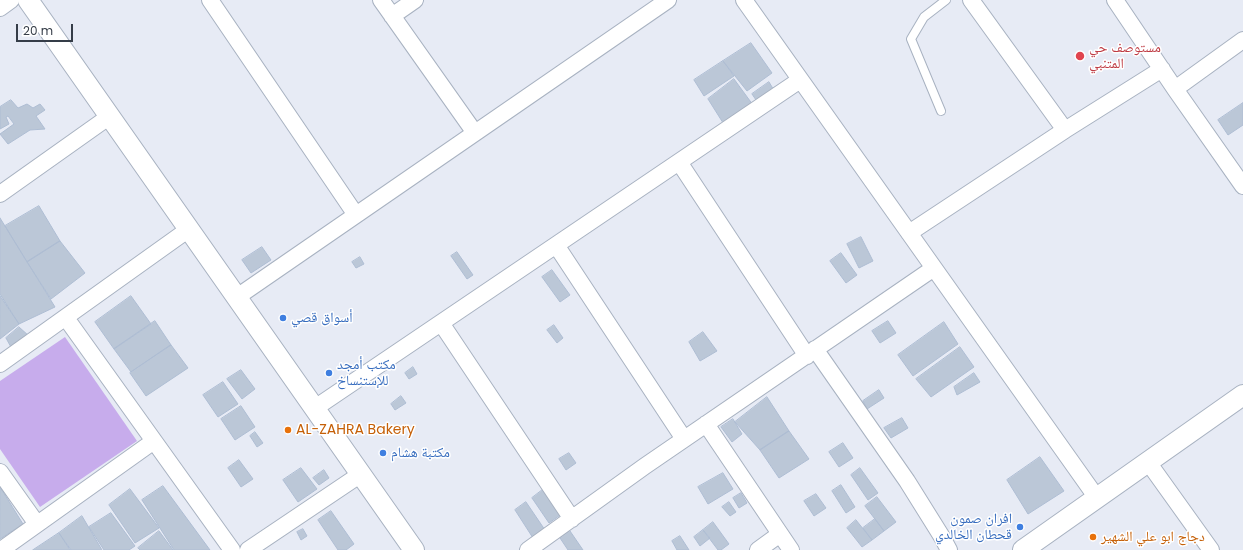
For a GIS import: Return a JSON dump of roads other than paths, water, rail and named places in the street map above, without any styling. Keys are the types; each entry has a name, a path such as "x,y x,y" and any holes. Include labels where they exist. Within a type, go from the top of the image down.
{"street":[{"path":"0,8 11,0"},
{"path":"28,0 414,550"},
{"path":"210,0 356,215"},
{"path":"380,0 475,133"},
{"path":"392,16 415,0"},
{"path":"237,298 668,0"},
{"path":"744,0 1097,498"},
{"path":"971,0 1065,130"},
{"path":"1115,0 1243,186"},
{"path":"1175,89 1243,40"},
{"path":"909,233 1065,130 1162,69"},
{"path":"315,408 800,80"},
{"path":"0,194 110,116"},
{"path":"679,162 811,353 907,481 949,550"},
{"path":"0,364 189,229"},
{"path":"556,245 684,439"},
{"path":"528,550 684,439 934,268"},
{"path":"66,318 232,550"},
{"path":"440,323 572,519"},
{"path":"1023,550 1243,394"},
{"path":"706,424 791,550"},
{"path":"0,550 154,441"},
{"path":"1148,462 1211,550"},
{"path":"0,472 37,524"},
{"path":"248,550 361,474"},
{"path":"758,550 780,534"}],"lane":[{"path":"941,111 911,39 924,17 946,0"}],"place":[{"name":"مستوصف حي المتنبي","path":"1080,56"},
{"name":"أسواق قصي","path":"283,318"},
{"name":"مكتب أمجد للإستنساخ","path":"329,373"},
{"name":"AL-ZAHRA Bakery","path":"288,430"},
{"name":"مكتبة هشام","path":"383,453"},
{"name":"افران صمون قحطان الخالدي","path":"1020,527"},
{"name":"دجاج ابو علي الشهير","path":"1093,537"}]}
